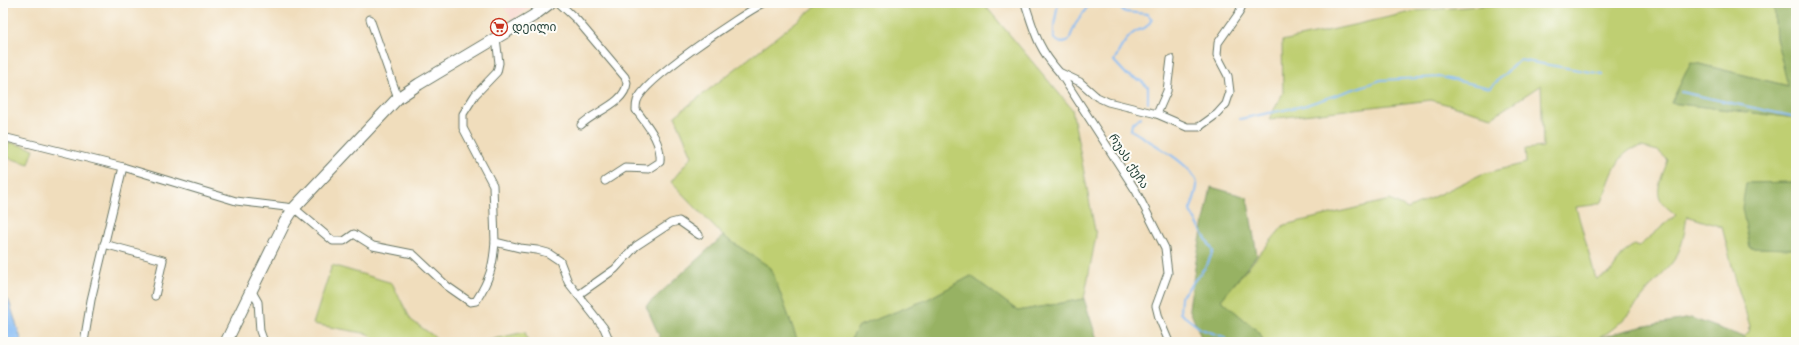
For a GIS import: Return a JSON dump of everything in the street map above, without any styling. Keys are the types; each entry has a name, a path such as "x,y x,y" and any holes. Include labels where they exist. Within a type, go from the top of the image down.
{"main road":[{"path":"226,342 285,222 294,208 398,98 533,16 550,3"}],"street":[{"path":"559,3 577,20 625,78 627,83 624,93 604,111 581,125"},
{"path":"605,181 625,168 649,170 660,162 661,151 655,137 636,110 636,101 647,86 702,42 742,15 764,3"},
{"name":"რუას ქუჩა","path":"1025,3 1037,40 1048,60 1060,73 1139,196 1165,248 1168,273 1156,306 1159,318 1169,342"},
{"path":"1060,73 1080,82 1097,97 1108,102 1157,114 1187,127 1199,126 1217,114 1226,104 1230,92 1228,76 1217,55 1218,44 1239,13 1242,3"},
{"path":"370,20 398,98"},
{"path":"3,137 123,167 236,201 294,208 333,241 344,241 354,234 373,246 413,254 447,286 470,302 476,301 484,288 492,269 495,242 493,185 463,128 463,114 475,95 497,72 499,63 496,38"},
{"path":"1157,114 1167,91 1171,59"},
{"path":"84,342 91,300 123,167"},
{"path":"578,295 616,269 636,246 671,223 679,221 699,235"},
{"path":"495,242 548,253 560,261 568,282 604,328 610,342"},
{"path":"104,244 163,260 155,296"},
{"path":"251,290 258,302 260,330 264,342"}],"shaded area":[{"path":"501,3 535,3 513,21"}],"green space":[{"path":"820,3 983,3 1072,109 1096,236 1084,299 1018,311 971,276 926,300 859,326 849,342 798,342 771,268 723,236 671,182 692,156 675,116"},
{"path":"1516,3 1774,3 1776,38 1789,86 1691,62 1671,103 1796,118 1796,182 1746,183 1750,248 1796,249 1796,342 1749,342 1744,337 1749,332 1750,326 1737,285 1722,227 1687,216 1681,247 1670,265 1625,318 1609,332 1590,342 1264,342 1259,332 1221,300 1284,225 1390,200 1408,209 1482,174 1526,163 1525,149 1543,147 1541,85 1492,117 1431,100 1269,119 1283,93 1282,41 1416,11","holes":["1642,147 1658,151 1668,160 1660,181 1659,197 1661,201 1676,215 1638,247 1634,245 1625,251 1610,273 1596,279 1576,207 1594,205 1602,202 1609,181 1624,154 1634,148"]},
{"path":"1774,3 1796,3 1796,118 1671,103 1691,62 1788,86 1776,38"},
{"path":"9,142 34,149 29,164 5,157"},
{"path":"1796,182 1796,249 1750,248 1742,208 1746,183"},
{"path":"1211,187 1247,197 1257,255 1221,300 1259,332 1264,342 1203,342 1189,308 1196,261"},
{"path":"723,236 771,268 798,342 662,342 646,306"},
{"path":"332,265 392,283 411,320 442,342 377,342 369,334 313,324"},
{"path":"971,276 1018,311 1084,299 1098,342 849,342 859,326 926,300"},
{"path":"1691,318 1744,337 1749,342 1590,342 1627,330"},
{"path":"525,332 528,342 480,342"}],"water":[{"path":"3,294 9,301 22,342 3,342"}],"waterway":[{"path":"1058,3 1054,26 1054,39 1061,43 1069,40 1075,25 1090,3"},
{"path":"1115,3 1125,12 1147,14 1152,19 1145,28 1135,32 1129,37 1114,61 1127,75 1141,81 1148,87 1148,103"},
{"path":"1240,119 1303,106 1381,80 1440,77 1490,88 1519,60 1603,74"},
{"path":"1681,92 1796,117"},
{"path":"1141,117 1132,123 1131,130 1179,161 1194,176 1197,186 1190,211 1213,251 1207,265 1181,297 1180,313 1201,329 1224,337 1227,342"}],"place":[{"name":"დეილი","path":"499,27"}]}
